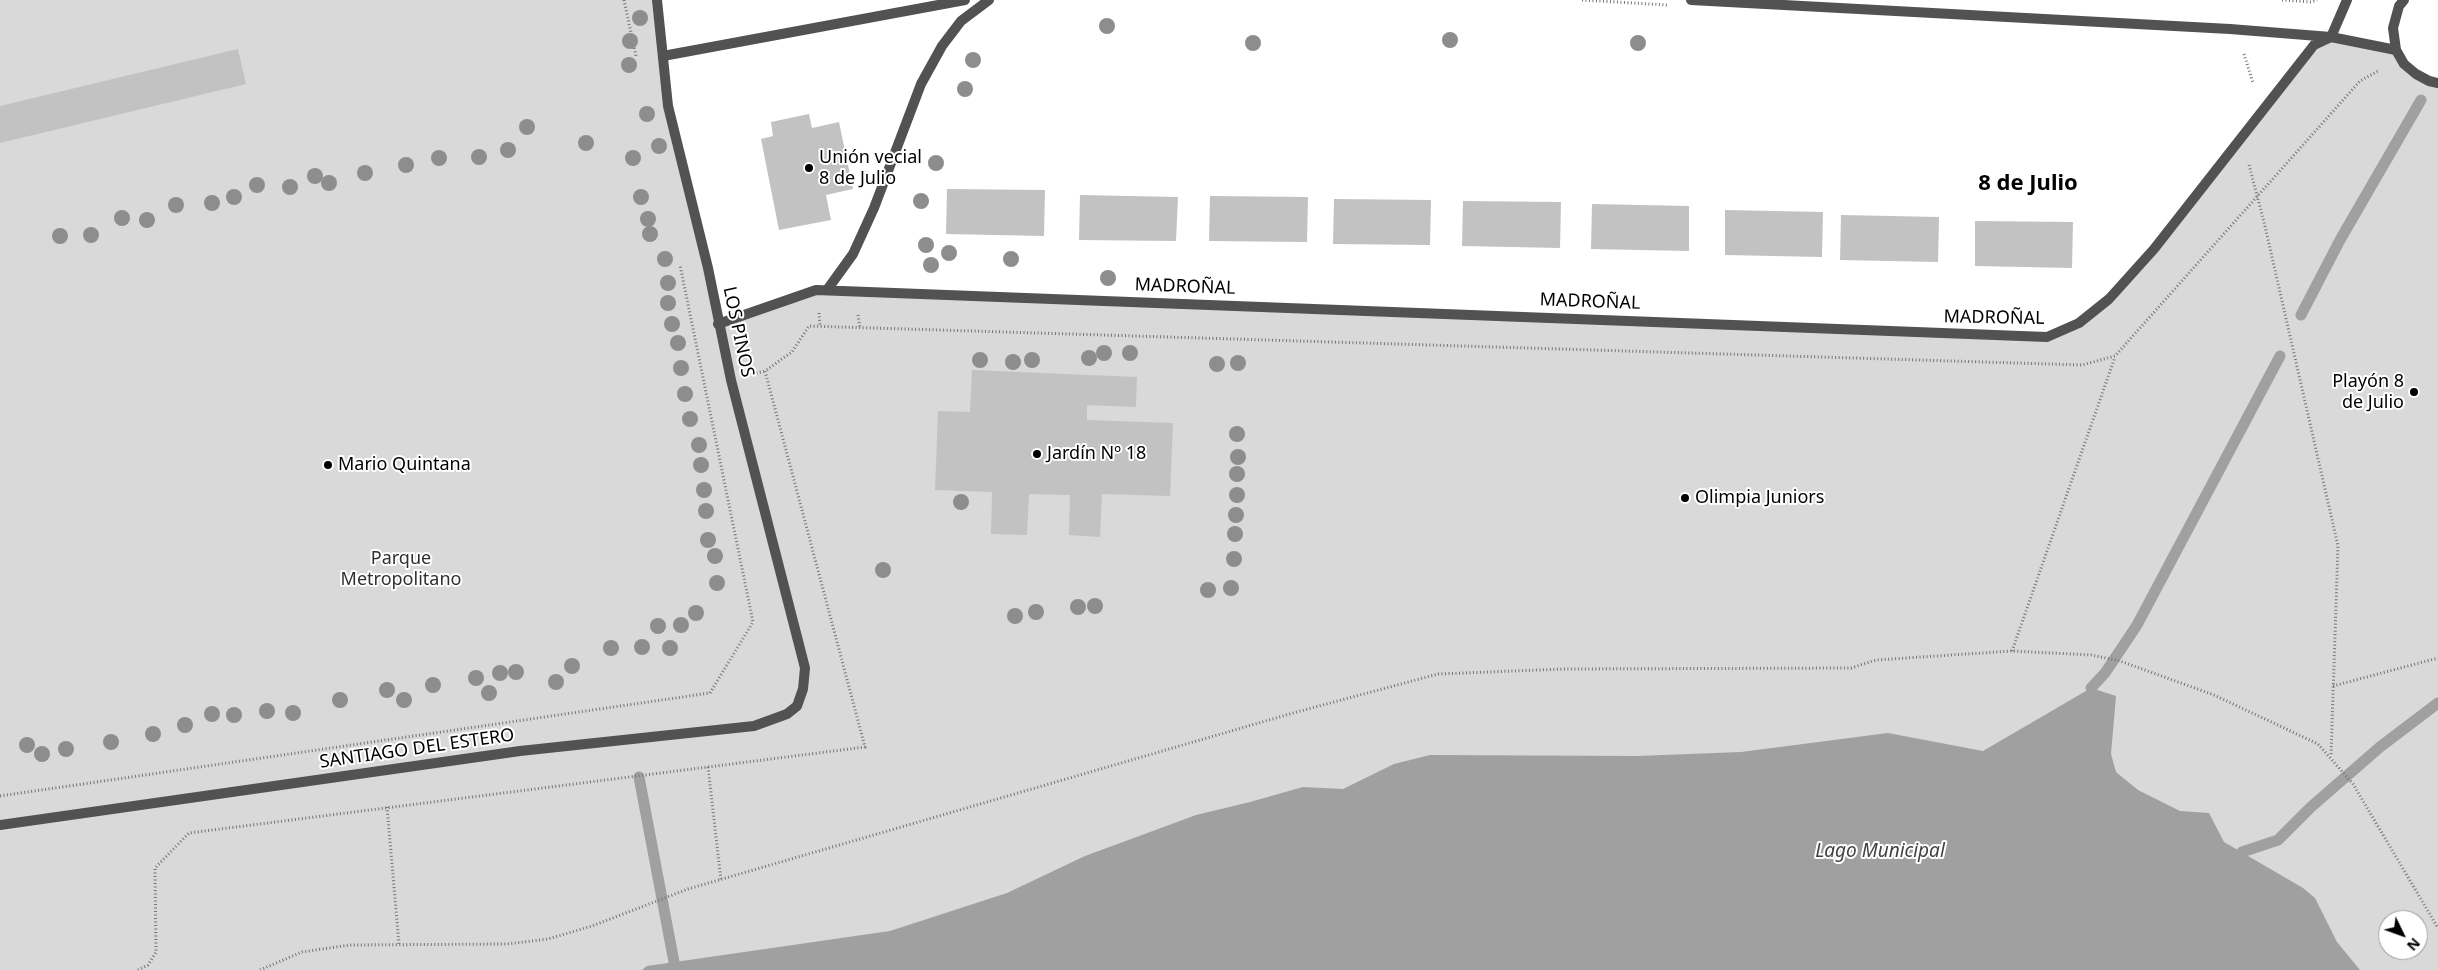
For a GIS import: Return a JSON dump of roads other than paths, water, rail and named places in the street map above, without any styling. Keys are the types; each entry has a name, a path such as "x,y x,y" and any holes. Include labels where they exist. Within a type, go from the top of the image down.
{"street":[{"name":"LOS PINOS","path":"657,0 667,77 668,106 708,268 718,324 805,668"},
{"path":"663,56 965,0"},
{"path":"827,290 852,254 874,208 922,84 942,46 961,21 989,0"},
{"path":"1692,0 2230,29 2331,37 2396,50"},
{"path":"2331,37 2347,0"},
{"path":"2404,0 2399,6 2393,28 2396,50 2404,64 2416,74 2429,82 2438,83"},
{"name":"MADROÑAL","path":"718,324 816,290 827,290 2047,337 2079,323 2109,299 2154,249 2314,45 2331,37"},
{"name":"SANTIAGO DEL ESTERO","path":"0,824 520,751 754,726 787,714 797,706 803,689 805,668"}],"water":[{"name":"Lago Municipal","path":"2091,688 2116,696 2111,754 2116,772 2138,790 2180,811 2209,813 2224,842 2303,888 2315,898 2337,942 2360,970 642,970 647,966 890,931 1007,893 1085,856 1196,815 1303,787 1343,789 1394,764 1430,755 1637,756 1741,752 1888,733 1983,751"}],"waterway":[{"path":"2301,315 2340,240 2421,100"},
{"path":"2091,688 2105,673 2137,625 2280,356"},
{"path":"2242,852 2278,840 2311,807 2380,747 2438,703"},
{"path":"639,777 674,962"}],"place":[{"name":"Unión vecial 8 de Julio","path":"809,168"},
{"name":"Playón 8 de Julio","path":"2414,392"},
{"name":"Jardín Nº 18","path":"1037,454"},
{"name":"Mario Quintana","path":"328,465"},
{"name":"Olimpia Juniors","path":"1685,498"}],"district":[{"name":"8 de Julio","path":"2028,184"}],"park label":[{"name":"Parque Metropolitano","path":"401,569"}]}
